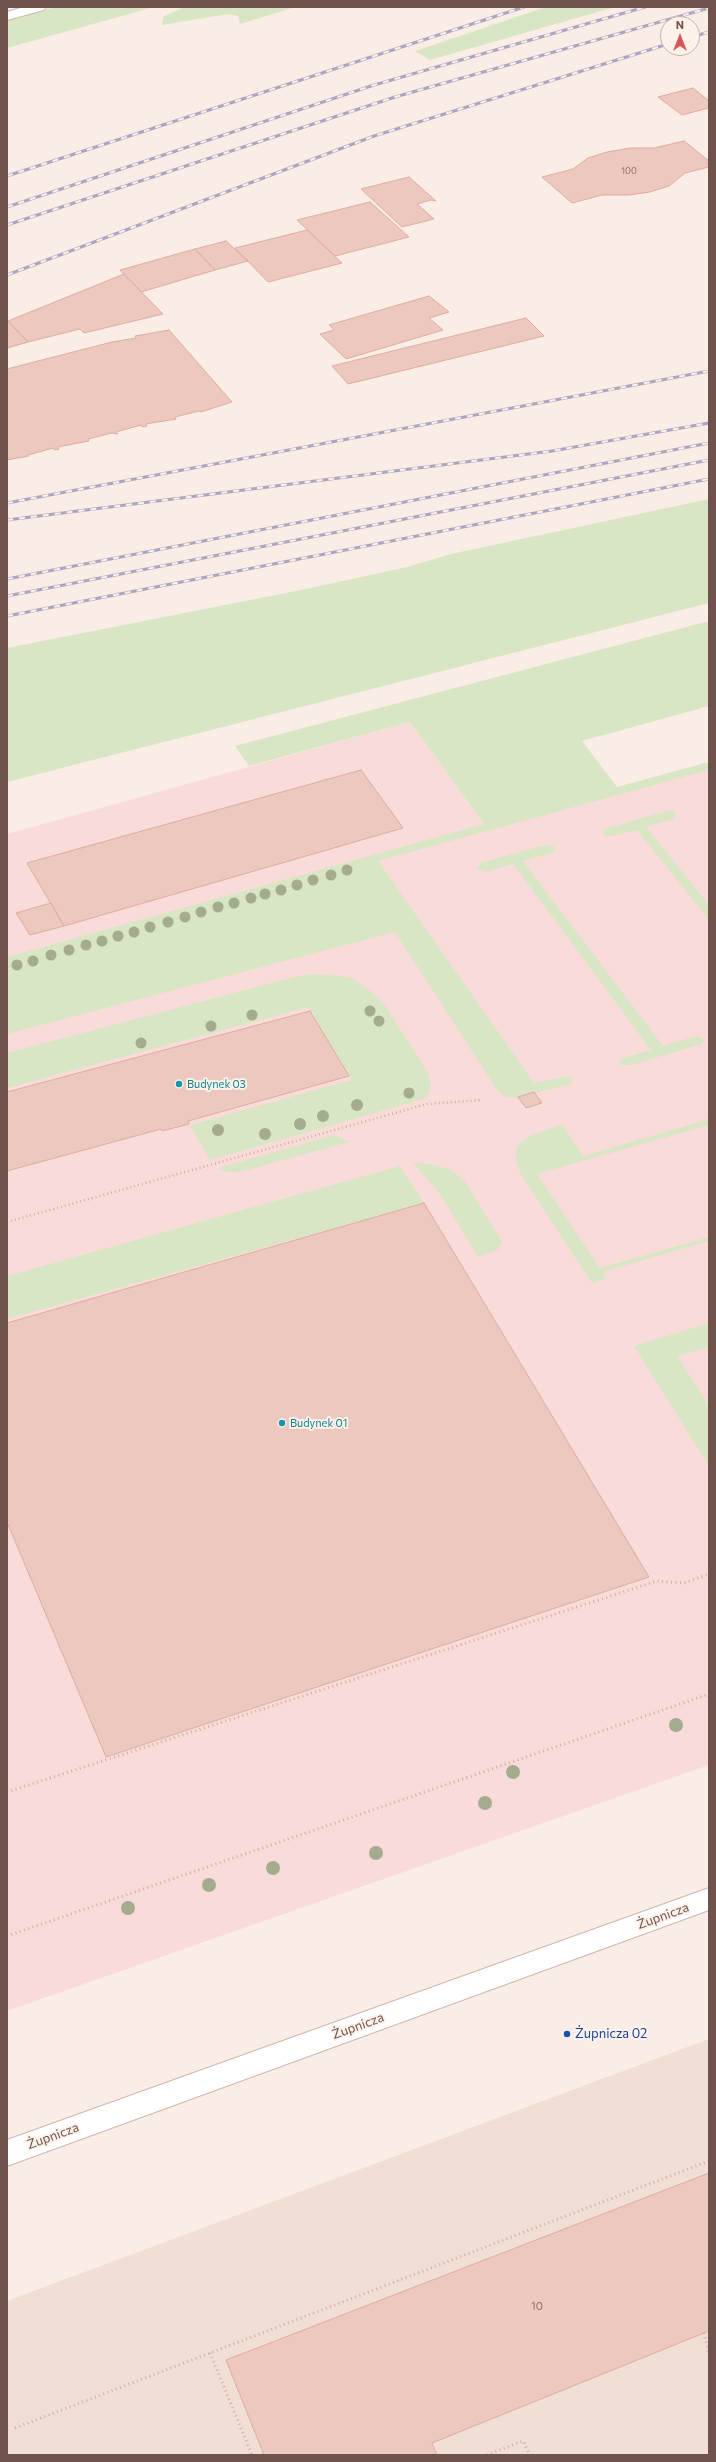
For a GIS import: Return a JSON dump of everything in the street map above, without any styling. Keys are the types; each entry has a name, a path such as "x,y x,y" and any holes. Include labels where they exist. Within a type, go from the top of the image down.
{"street":[{"path":"7,16 39,7"},
{"name":"Żupnicza","path":"7,2153 709,1899"}],"path":[{"path":"7,1222 427,1104 482,1100"},
{"path":"7,1792 657,1581 684,1583 709,1574"},
{"path":"7,1936 709,1694"},
{"path":"15,2428 709,2161"},
{"path":"704,2333 709,2353"},
{"path":"210,2352 252,2455"},
{"path":"487,2455 523,2441 530,2455"}],"shaded area":[{"path":"410,722 484,824 709,762 709,1765 7,2011 7,834"},
{"path":"709,2039 709,2455 7,2455 7,2301"}],"green space":[{"path":"56,7 154,7 7,48 7,20"},
{"path":"184,7 295,7 240,24 238,16 228,14 162,25 163,17"},
{"path":"546,7 615,7 430,60 415,51"},
{"path":"709,499 709,603 7,782 7,648 301,590 407,567 451,554"},
{"path":"709,621 709,706 582,741 617,787 709,762 709,770 378,861 534,1083 569,1076 573,1078 571,1084 518,1097 520,1099 504,1096 497,1090 395,932 7,1034 7,957 484,824 410,722 249,766 235,746"},
{"path":"666,811 673,811 676,815 674,819 646,827 709,905 709,920 637,830 611,836 605,836 603,833 605,829"},
{"path":"552,845 556,850 554,852 523,861 663,1046 695,1036 704,1039 702,1044 632,1065 621,1065 619,1062 623,1058 651,1050 513,864 486,872 477,869 480,863 541,846"},
{"path":"310,974 342,976 355,979 384,1004 429,1074 431,1085 427,1098 210,1160 190,1125 351,1080 309,1007 7,1088 7,1053"},
{"path":"709,1119 709,1125 537,1174 600,1268 709,1237 709,1241 603,1272 606,1279 592,1283 521,1175 516,1160 516,1149 521,1142 532,1135 562,1124 583,1156"},
{"path":"334,1135 349,1142 240,1172 227,1172 218,1168"},
{"path":"413,1163 423,1163 450,1169 465,1181 502,1242 498,1250 478,1257 440,1194"},
{"path":"400,1166 424,1203 7,1319 7,1276"},
{"path":"709,1323 709,1347 677,1356 709,1406 709,1466 634,1346"}],"building":[{"path":"693,88 709,101 709,108 682,115 658,97"},
{"path":"684,141 709,161 709,167 685,173 669,186 650,192 629,195 602,195 572,203 542,177 573,169 588,158 607,152 630,148 654,148"},
{"path":"409,177 436,201 431,200 417,204 434,219 402,227 361,189"},
{"path":"370,202 409,237 335,256 297,220"},
{"path":"307,230 342,263 268,282 235,248"},
{"path":"226,241 248,261 215,270 195,249"},
{"path":"195,249 215,270 141,292 120,270"},
{"path":"124,274 163,314 84,333 80,329 28,342 8,321"},
{"path":"429,296 449,312 429,318 443,330 346,359 320,334 334,330 329,325"},
{"path":"526,318 544,336 348,384 332,366"},
{"path":"8,321 28,342 7,348"},
{"path":"169,330 232,402 201,412 199,411 175,417 176,419 146,424 147,426 142,427 141,425 116,432 118,434 112,433 88,439 89,441 58,447 59,449 55,450 53,448 28,455 29,456 7,460 7,369 112,342 136,338 135,336"},
{"path":"361,770 403,828 64,926 27,863"},
{"path":"51,903 64,926 30,935 16,913"},
{"name":"Budynek 03","path":"310,1011 349,1076 188,1121 189,1124 162,1131 161,1129 7,1171 7,1092"},
{"path":"534,1092 542,1103 526,1108 518,1097"},
{"name":"Budynek 01","path":"424,1203 649,1577 106,1757 7,1522 7,1323"},
{"path":"709,2173 709,2331 432,2443 437,2455 264,2455 226,2360"}],"railway":[{"path":"7,176 524,7"},
{"path":"7,207 374,85 645,7"},
{"path":"7,225 395,97 709,8"},
{"path":"700,35 709,32"},
{"path":"7,275 374,136 660,47"},
{"path":"7,503 709,371"},
{"path":"7,520 552,451 709,423"},
{"path":"7,579 709,443"},
{"path":"7,596 709,460"},
{"path":"7,616 709,479"}],"place":[{"name":"Budynek 03","path":"179,1084"},
{"name":"Budynek 01","path":"282,1423"},
{"name":"Żupnicza 02","path":"567,2034"}]}
